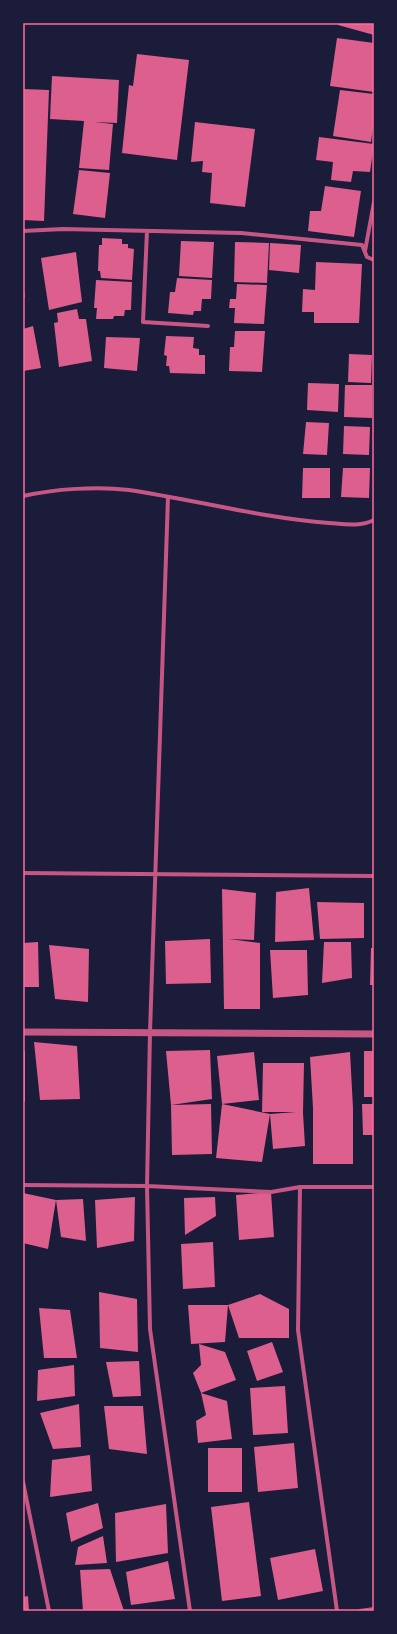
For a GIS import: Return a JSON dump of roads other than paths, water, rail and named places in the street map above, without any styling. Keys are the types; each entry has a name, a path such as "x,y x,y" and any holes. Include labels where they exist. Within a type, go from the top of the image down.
{"street":[{"path":"365,251 374,202"},
{"path":"23,231 63,229 241,233 362,245 367,257 374,260"},
{"path":"147,231 143,322 208,326"},
{"path":"23,496 44,491 82,489 127,490 309,521 358,524 374,520"},
{"path":"168,498 150,1032 147,1186 150,1329 190,1611"},
{"path":"23,873 374,876"},
{"path":"23,1032 374,1034"},
{"path":"23,1185 147,1186 271,1192 300,1187 374,1187"},
{"path":"300,1187 298,1330 337,1611"},
{"path":"23,1482 49,1611"},
{"path":"360,1611 374,1609"}]}
